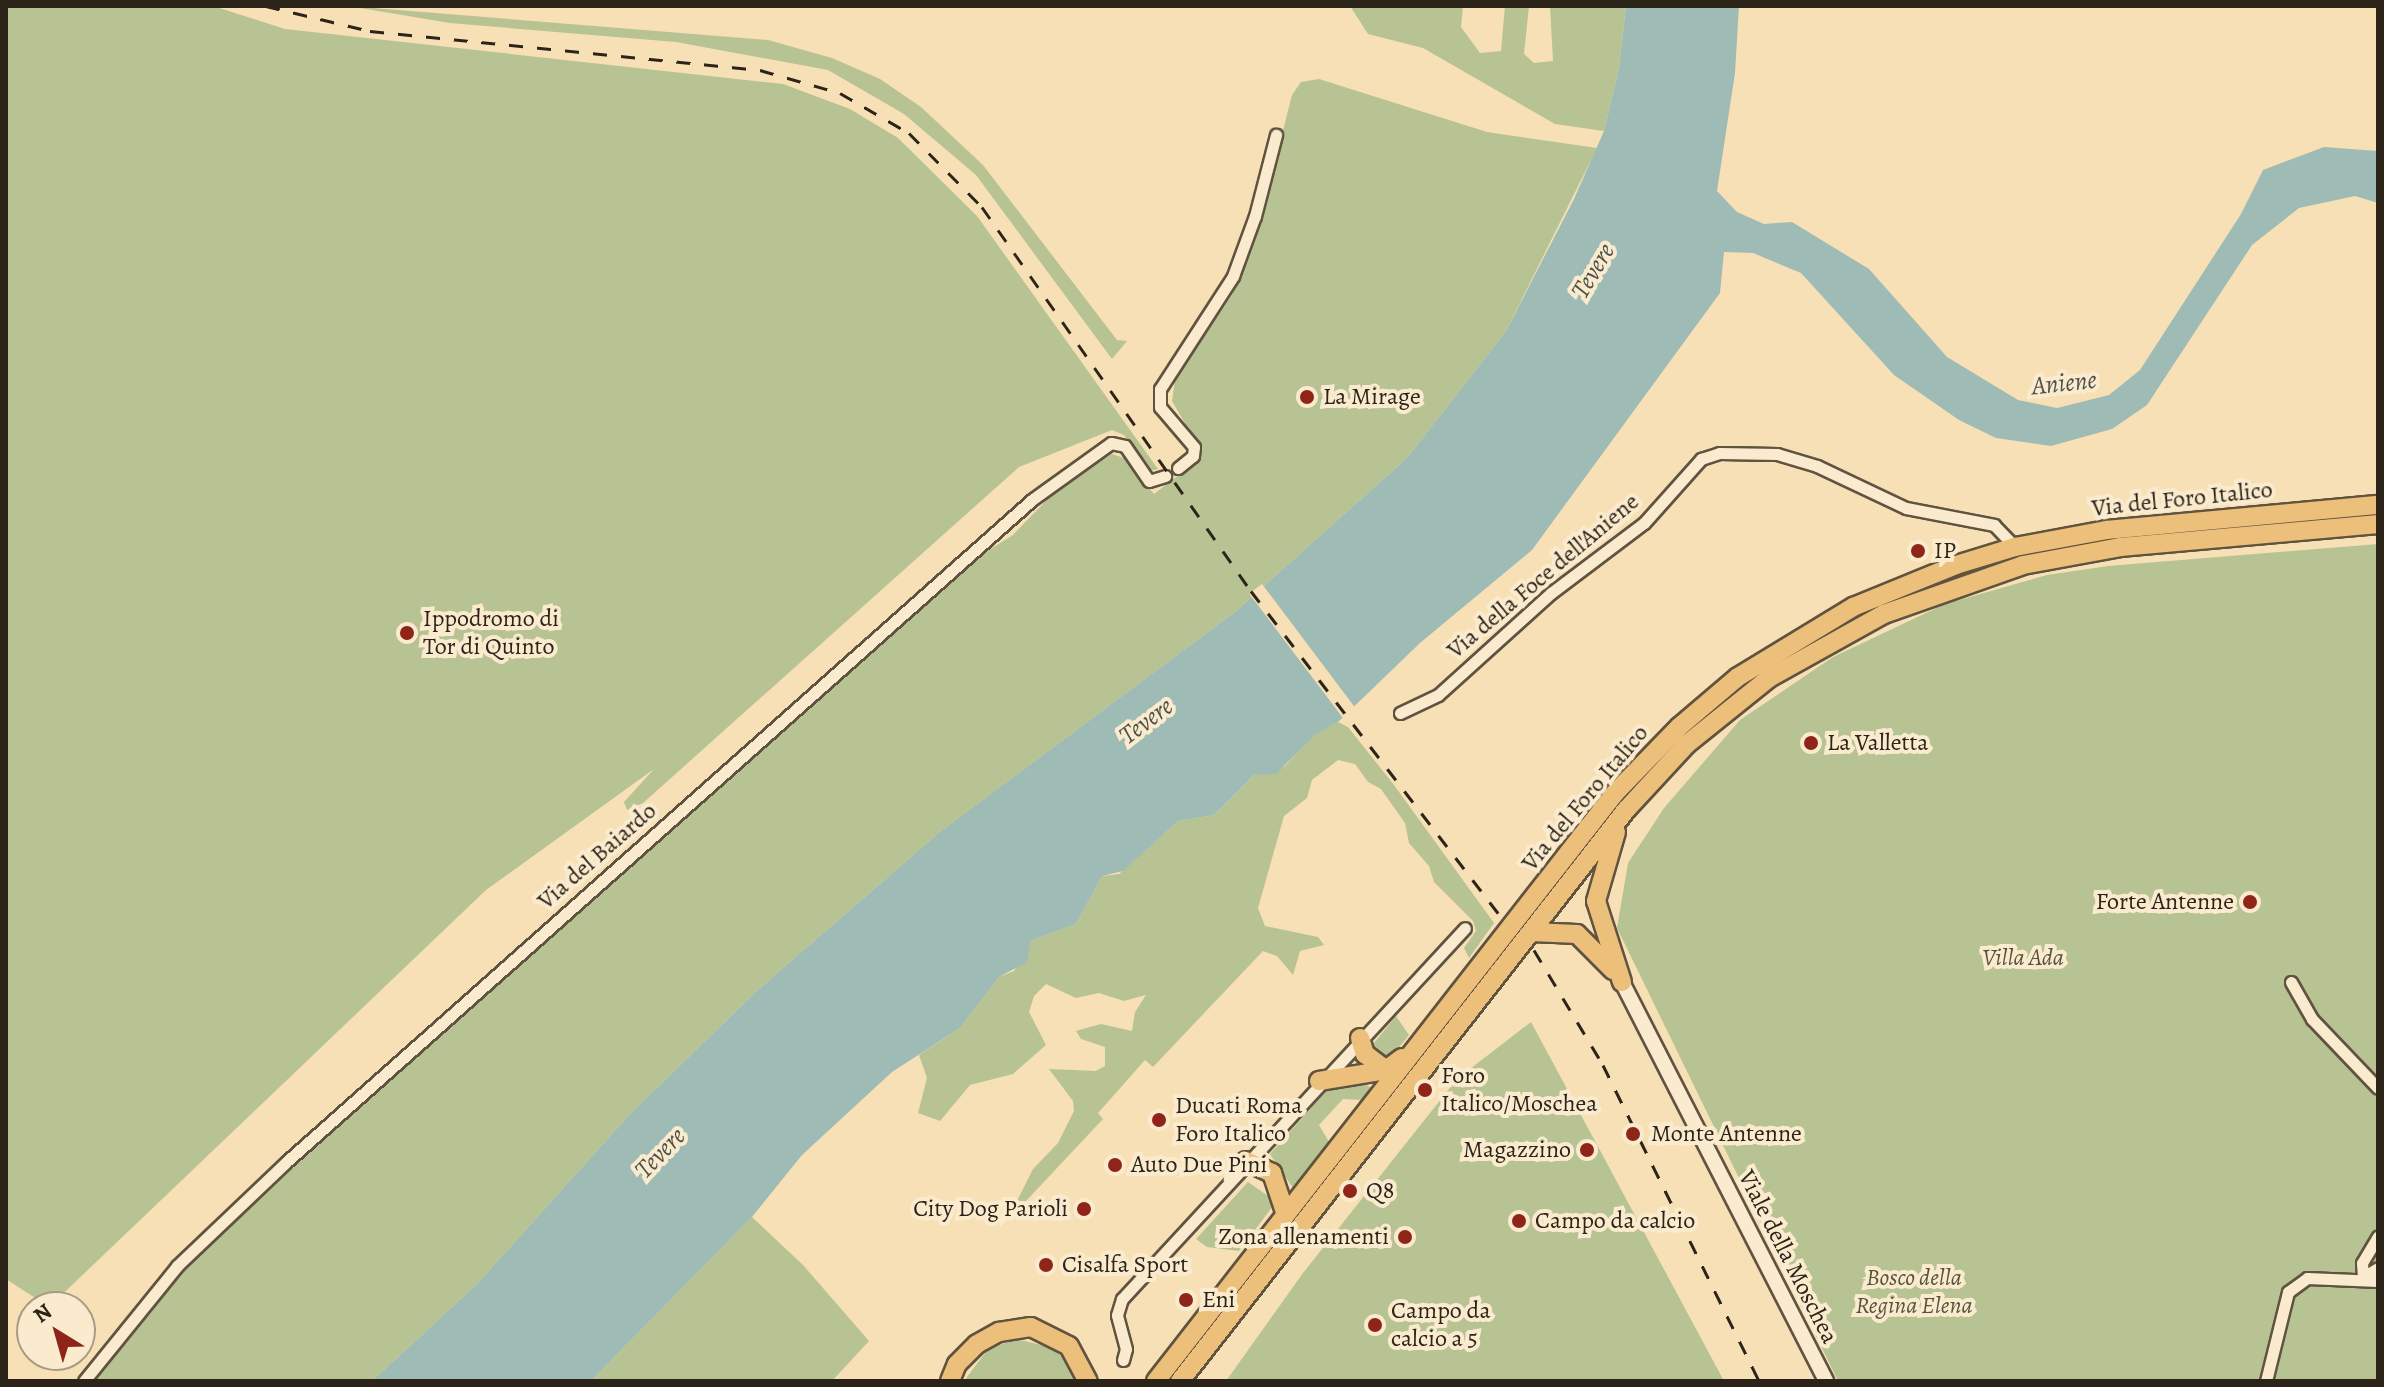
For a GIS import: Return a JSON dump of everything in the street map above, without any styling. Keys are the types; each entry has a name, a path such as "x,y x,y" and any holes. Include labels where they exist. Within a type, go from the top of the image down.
{"highway":[{"name":"Via del Foro Italico","path":"1156,1381 1615,793 1724,688 1853,607 1945,569 2015,547 2107,530 2378,505"},
{"name":"Via del Foro Italico","path":"1180,1381 1626,810 1687,744 1769,678 1845,632 1948,587 2093,551 2378,524"},
{"path":"1622,982 1600,924 1596,895 1626,810"},
{"path":"1531,932 1577,934 1622,982"},
{"path":"1319,1081 1386,1070 1433,1028"},
{"path":"1360,1038 1365,1054 1386,1070"},
{"path":"1246,1161 1272,1173 1286,1215"},
{"path":"950,1381 957,1364 977,1344 999,1332 1031,1327 1069,1346 1088,1381"},
{"path":"1192,1381 1223,1328"}],"street":[{"path":"1178,468 1193,456 1194,447 1160,407 1160,389 1233,276 1255,216 1276,135"},
{"name":"Via del Baiardo","path":"84,1381 170,1274 285,1163 1033,499 1111,443 1125,446 1149,481 1165,476"},
{"name":"Via della Foce dell'Aniene","path":"1400,713 1438,695 1551,593 1644,523 1701,459 1719,453 1777,454 1817,466 1906,508 1994,525 2015,547"},
{"path":"1123,1360 1126,1349 1117,1315 1120,1302 1319,1081 1465,928"},
{"name":"Viale della Moschea","path":"1622,982 1826,1381"},
{"path":"2291,982 2312,1019 2378,1088"},
{"path":"2363,1277 2362,1263 2378,1236"},
{"path":"2363,1277 2378,1268"},
{"path":"2266,1381 2288,1292 2307,1278 2363,1277 2378,1281"}],"green space":[{"name":"Ippodromo di Tor di Quinto","path":"6,6 213,6 285,29 783,84 850,109 898,138 977,216 1158,469 1150,471 1124,435 1112,430 1019,467 643,803 627,810 624,802 654,769 486,890 66,1291 24,1291 6,1279"},
{"path":"348,6 768,40 832,58 880,79 921,107 983,165 1117,340 1127,341 1112,359 976,175 904,114 828,70 676,42 450,23"},
{"path":"1350,6 1463,6 1461,27 1480,53 1501,51 1505,6 1529,6 1524,54 1534,63 1553,61 1550,6 1626,6 1619,68 1604,131 1555,124 1423,48 1368,34"},
{"path":"1319,79 1487,132 1597,148 1506,331 1407,458 1236,611 941,831 761,987 630,1114 477,1284 372,1381 95,1381 128,1334 189,1266 293,1168 759,750 989,550 1013,535 1060,486 1112,454 1124,458 1154,494 1192,465 1201,451 1172,401 1175,380 1232,295 1257,234 1292,95 1301,82"},
{"name":"Villa Ada","path":"2378,544 2378,1381 1838,1381 1617,928 1628,863 1664,808 1740,720 1833,657 1945,604 2047,575 2108,566"},
{"path":"1338,722 1348,727 1394,785 1494,923 1469,958 1464,948 1476,931 1473,921 1434,882 1429,866 1409,843 1405,823 1381,789 1368,782 1355,764 1338,760 1312,780 1307,798 1284,816 1258,908 1265,926 1318,937 1324,945 1300,951 1293,975 1277,956 1263,951 1153,1067 1145,1060 1098,1113 1103,1119 1026,1201 1017,1201 1033,1169 1058,1143 1074,1111 1073,1101 1049,1069 1096,1071 1105,1066 1105,1047 1081,1039 1076,1031 1101,1024 1132,1031 1135,1012 1146,995 1124,1001 1099,993 1076,998 1046,984 1034,996 1029,1012 1046,1045 1013,1074 970,1085 940,1121 918,1113 927,1078 919,1055 960,1028 999,977 1014,971 1030,941 1076,924 1102,876 1119,874 1178,821 1214,815 1254,775 1284,767 1314,735"},
{"path":"1396,1016 1409,1035 1393,1055 1381,1058 1373,1044"},
{"path":"1531,1022 1724,1381 1226,1381 1303,1273 1457,1079"},
{"path":"1360,1082 1372,1088 1362,1100 1343,1099 1319,1125 1329,1142 1293,1188 1270,1154 1331,1086"},
{"path":"1248,1182 1268,1196 1273,1206 1239,1251 1207,1247 1196,1239"},
{"path":"752,1217 803,1265 869,1341 832,1381 591,1381"},
{"path":"1016,1339 1050,1347 1065,1359 1076,1381 964,1381 988,1349"}],"water":[{"name":"Tevere","path":"1626,6 1739,6 1735,73 1717,191 1737,212 1764,224 1792,222 1869,269 1947,357 2018,400 2057,408 2109,395 2140,370 2241,214 2263,170 2324,147 2378,151 2378,203 2355,196 2299,208 2252,245 2147,405 2112,429 2051,446 1996,438 1959,420 1894,375 1801,273 1753,253 1724,252 1720,293 1532,550 1420,643 1338,722 1315,735 1276,774 1254,775 1214,815 1178,821 1123,871 1102,876 1076,924 1030,941 1027,962 999,977 960,1028 892,1072 802,1155 752,1217 591,1381 372,1381 477,1284 630,1114 761,987 941,831 1236,611 1407,458 1506,331 1574,199 1604,131 1619,68"}],"pier":[{"path":"1262,584 1357,710 1344,720 1249,594"}],"railway":[{"path":"266,6 370,31 760,70 840,93 909,133 982,207 1251,591 1500,916"},
{"path":"1534,950 1603,1065 1759,1381"}],"place":[{"name":"La Mirage","path":"1307,397"},
{"name":"IP","path":"1918,551"},
{"name":"Ippodromo di Tor di Quinto","path":"407,633"},
{"name":"La Valletta","path":"1811,743"},
{"name":"Forte Antenne","path":"2250,902"},
{"name":"Foro Italico/Moschea","path":"1425,1090"},
{"name":"Ducati Roma Foro Italico","path":"1159,1120"},
{"name":"Monte Antenne","path":"1633,1134"},
{"name":"Magazzino","path":"1587,1150"},
{"name":"Auto Due Pini","path":"1115,1165"},
{"name":"Q8","path":"1350,1191"},
{"name":"City Dog Parioli","path":"1084,1209"},
{"name":"Campo da calcio","path":"1519,1221"},
{"name":"Zona allenamenti","path":"1405,1237"},
{"name":"Cisalfa Sport","path":"1046,1265"},
{"name":"Eni","path":"1186,1300"},
{"name":"Campo da calcio a 5","path":"1375,1325"}],"water label":[{"name":"Aniene","path":"2064,383"}],"park label":[{"name":"Bosco della Regina Elena","path":"1914,1292"}]}
